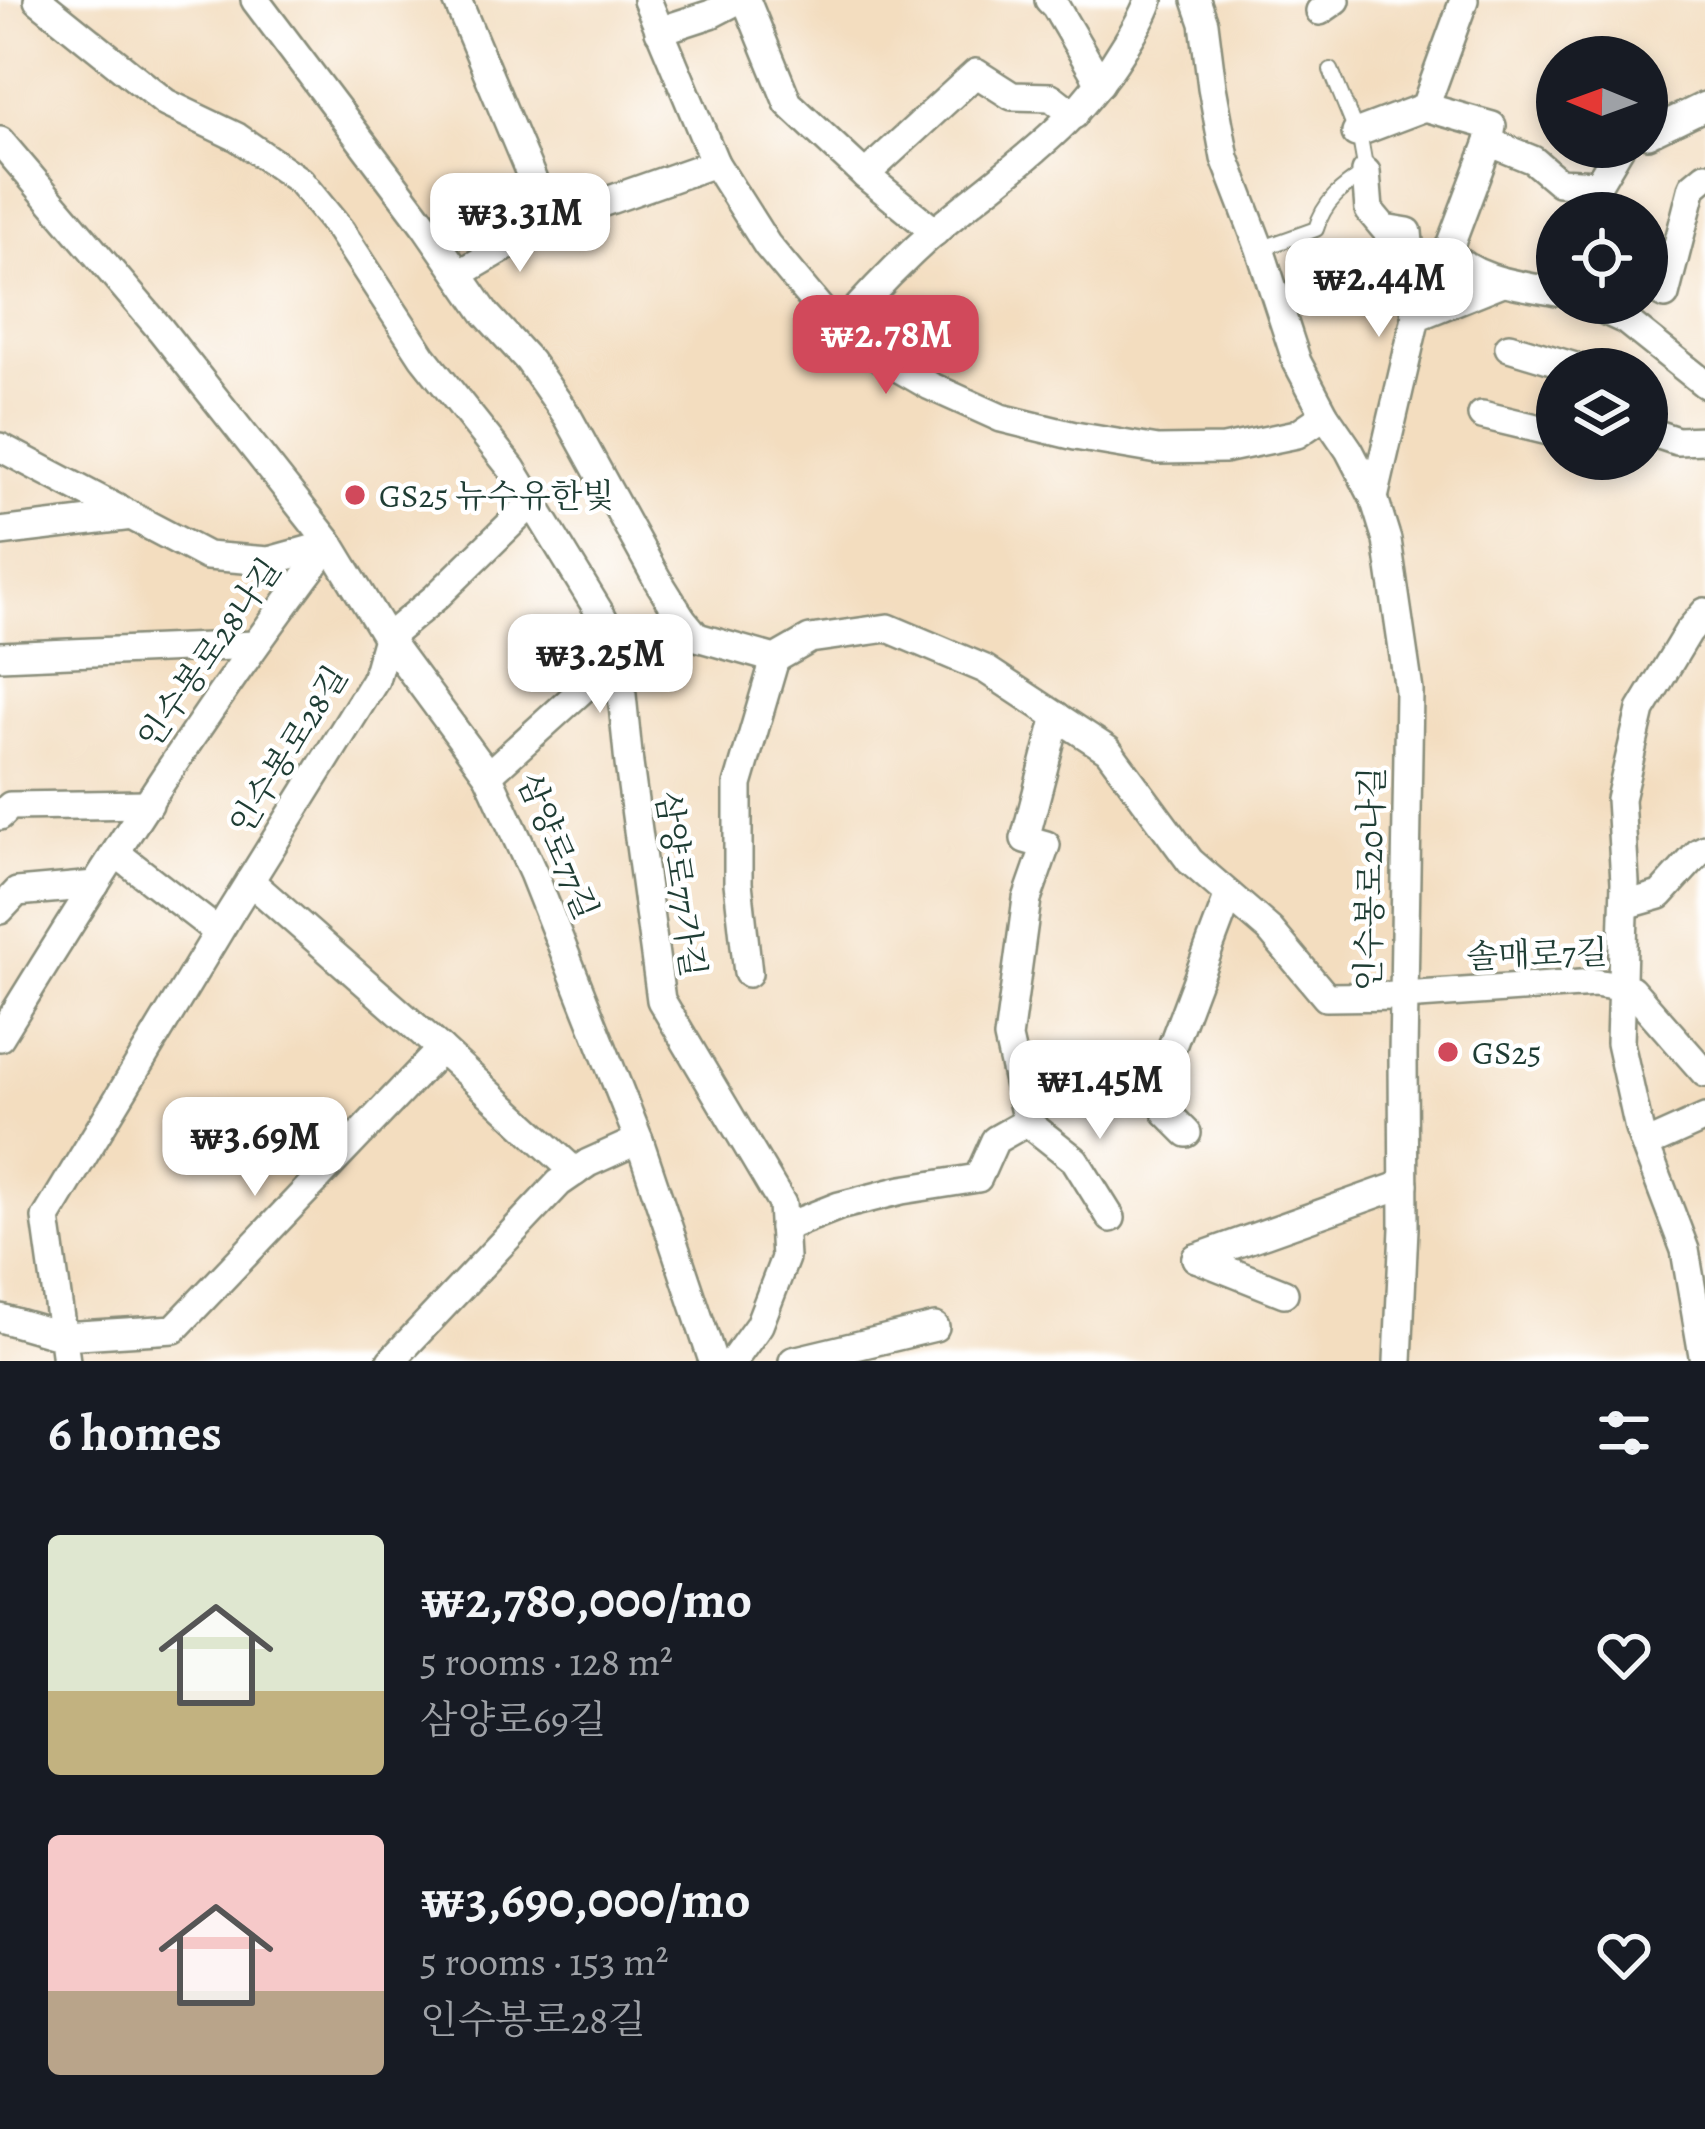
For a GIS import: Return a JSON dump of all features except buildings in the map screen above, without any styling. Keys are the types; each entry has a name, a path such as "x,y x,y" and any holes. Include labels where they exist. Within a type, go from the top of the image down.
{"street":[{"name":"삼양로77가길","path":"38,0 166,103 236,136 300,181 340,230 423,357 512,469 604,618 621,686 661,1000 782,1204 785,1258 759,1325 733,1361"},
{"path":"255,0 486,314 529,361 568,417 682,619 697,637 775,658 737,785 739,883 748,973"},
{"path":"457,0 550,221"},
{"path":"646,0 715,163 766,245 822,311 872,352 930,386 1001,418 1158,450 1224,449 1297,434 1325,415"},
{"path":"659,31 742,0 788,103 935,232"},
{"path":"841,327 935,232 1074,115 1118,58 1149,0"},
{"name":"인수봉로20나길","path":"1196,0 1204,23 1225,158 1297,362 1374,498 1387,540 1409,691 1398,1361"},
{"path":"1425,107 1464,0"},
{"path":"1054,2 1100,83"},
{"path":"865,175 976,73 1012,97 1051,97 1074,115"},
{"path":"1668,124 1705,106"},
{"path":"1356,133 1425,107 1492,126 1448,250 1460,264 1503,282 1536,288"},
{"name":"삼양로77길","path":"0,141 161,330 330,544 386,638 488,775 533,873 639,1140 713,1361"},
{"path":"1489,142 1536,163"},
{"path":"459,274 550,221 715,163"},
{"path":"1542,168 1559,182 1598,184 1608,168"},
{"path":"1366,172 1369,210 1384,228 1408,232 1416,317 1374,498"},
{"path":"1668,283 1693,186 1705,176"},
{"path":"1416,317 1503,282"},
{"path":"1641,324 1705,385"},
{"path":"1509,347 1536,355"},
{"path":"1482,416 1536,428"},
{"path":"1668,438 1705,440"},
{"path":"0,447 207,556 269,561 330,544"},
{"path":"386,638 532,503"},
{"path":"0,532 132,517"},
{"name":"인수봉로28나길","path":"0,1036 255,645 330,544"},
{"path":"1704,1361 1684,1250 1645,1145 1620,1043 1625,905 1620,799 1641,710 1705,612"},
{"path":"488,775 615,661 682,619"},
{"name":"솔매로7길","path":"775,658 810,638 888,628 986,670 1108,750 1190,860 1270,930 1326,997 1595,983 1631,988 1705,1073"},
{"name":"인수봉로28길","path":"64,1348 46,1218 375,680 386,638"},
{"path":"0,656 255,645"},
{"path":"1057,716 1025,839 1046,845 1027,898 1008,1038 1027,1122 1075,1160 1111,1218"},
{"path":"0,816 10,806 149,804"},
{"path":"1625,905 1660,895 1705,849"},
{"path":"116,853 218,932"},
{"name":"인수봉로28길","path":"250,881 575,1172"},
{"path":"0,910 17,892 95,885"},
{"path":"1187,1133 1166,1112 1166,1065 1229,895"},
{"path":"0,1318 64,1348 174,1329 441,1049"},
{"path":"1645,1145 1705,1118"},
{"path":"783,1228 839,1206 978,1178 995,1141 1027,1122"},
{"path":"391,1361 559,1183 588,1162 639,1140"},
{"path":"1284,1293 1196,1258 1404,1184"},
{"path":"793,1361 935,1327"}],"lane":[{"path":"1260,249 1316,229 1322,210 1366,172 1331,70"}],"place":[{"name":"GS25 뉴수유한빛","path":"355,495"},
{"name":"GS25","path":"1448,1052"}]}
